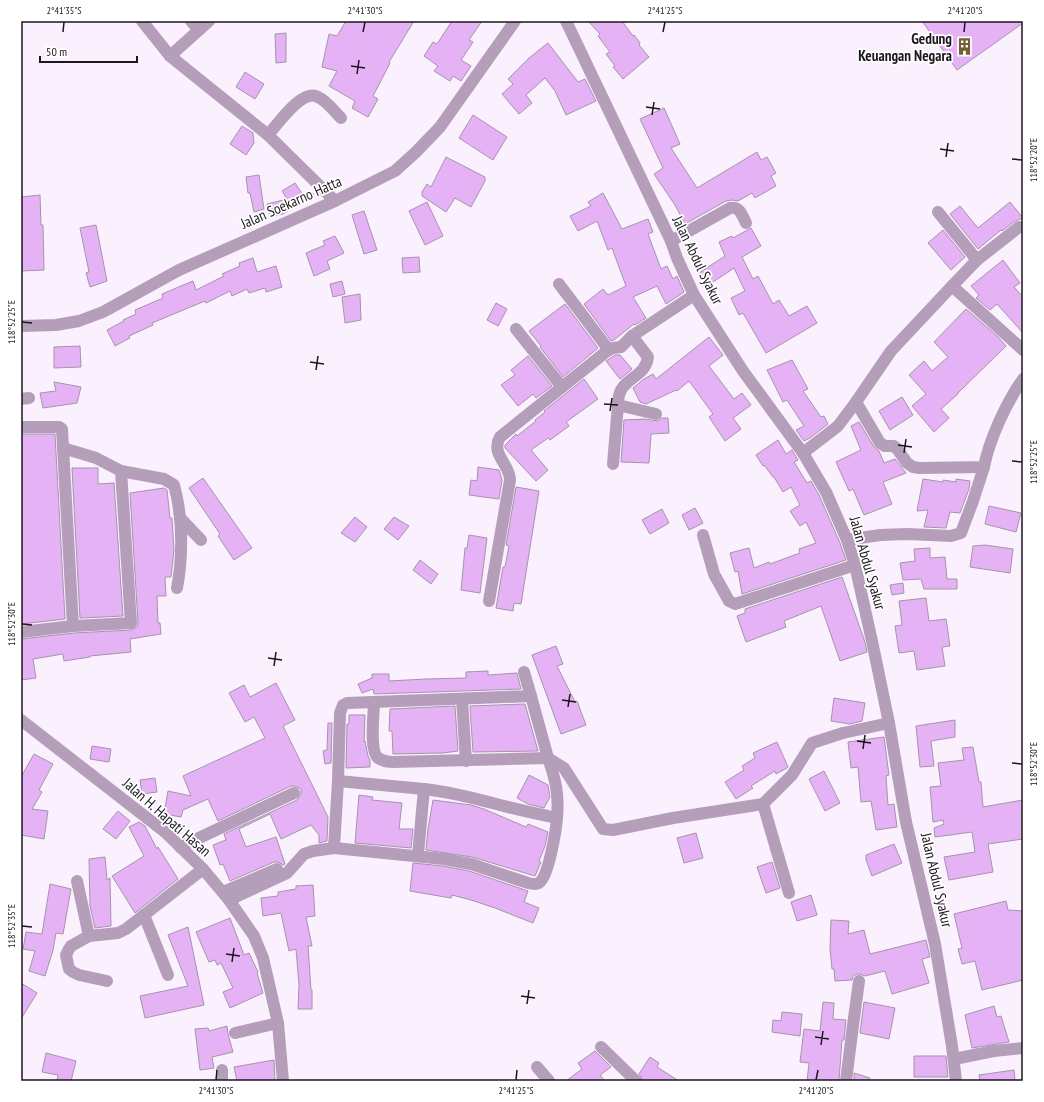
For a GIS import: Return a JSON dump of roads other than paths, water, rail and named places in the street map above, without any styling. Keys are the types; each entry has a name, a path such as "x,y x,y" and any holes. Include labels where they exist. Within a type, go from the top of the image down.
{"street":[{"path":"142,21 170,56 268,135 335,201"},
{"path":"170,56 195,26 209,21"},
{"name":"Jalan Soekarno Hatta","path":"21,326 56,325 79,320 103,312 179,270 335,201 395,171 440,127 515,21"},
{"name":"Jalan Abdul Syakur","path":"566,21 671,241 694,295 743,371 803,453 826,492 847,540 855,565 889,723 906,822 935,944 954,1059 956,1081"},
{"path":"268,135 292,108 306,96 317,96 341,118"},
{"path":"671,241 734,207 739,209 746,223"},
{"path":"938,212 977,260"},
{"path":"803,453 838,426 891,351 952,286 977,260 1019,227"},
{"path":"559,284 609,350"},
{"path":"952,286 1023,350"},
{"path":"489,601 510,480 509,470 499,457 498,440 500,437 609,350 621,347 632,336 694,295"},
{"path":"516,329 562,387"},
{"path":"612,464 620,392 623,386 641,372 647,362 648,357 632,336"},
{"path":"847,540 880,535 907,534 951,536 961,533 974,501 984,467 1002,417 1015,390 1023,379"},
{"path":"856,402 880,442 886,446 894,446 910,466 919,468 984,467"},
{"path":"618,405 656,414"},
{"path":"21,427 60,428 62,430 73,626"},
{"path":"63,448 96,458 121,471 164,479 174,485 180,518 181,563 177,588"},
{"path":"21,632 73,626 131,624 121,471"},
{"path":"180,518 201,540"},
{"path":"703,535 714,574 729,601 735,604 855,565"},
{"path":"226,896 297,861 304,854 313,850 334,848 418,855 471,864 528,883 538,884 541,882 545,874 555,836 558,802 557,784 548,758 524,672"},
{"path":"334,848 340,714 342,707 347,703 531,696"},
{"path":"462,699 466,761"},
{"path":"374,702 373,749 378,758 393,762 548,758 564,768 601,825 606,830 763,804 792,775 812,743 844,733 889,723"},
{"name":"Jalan H. Hapati Hasan","path":"21,720 158,828 203,869 226,896 254,936 263,958 278,1023 283,1081"},
{"path":"338,781 444,791 557,818"},
{"path":"418,855 424,789"},
{"path":"180,847 294,793"},
{"path":"763,804 789,893"},
{"path":"107,981 79,975 69,969 66,955 71,946 89,936 118,932 126,929 203,869"},
{"path":"77,881 89,936"},
{"path":"144,915 168,975"},
{"path":"846,1081 859,981"},
{"path":"235,1034 278,1023"},
{"path":"601,1047 636,1081"},
{"path":"954,1059 994,1051 1023,1048"},
{"path":"537,1067 549,1081"}],"place":[{"name":"Gedung Keuangan Negara","path":"965,47"}]}
